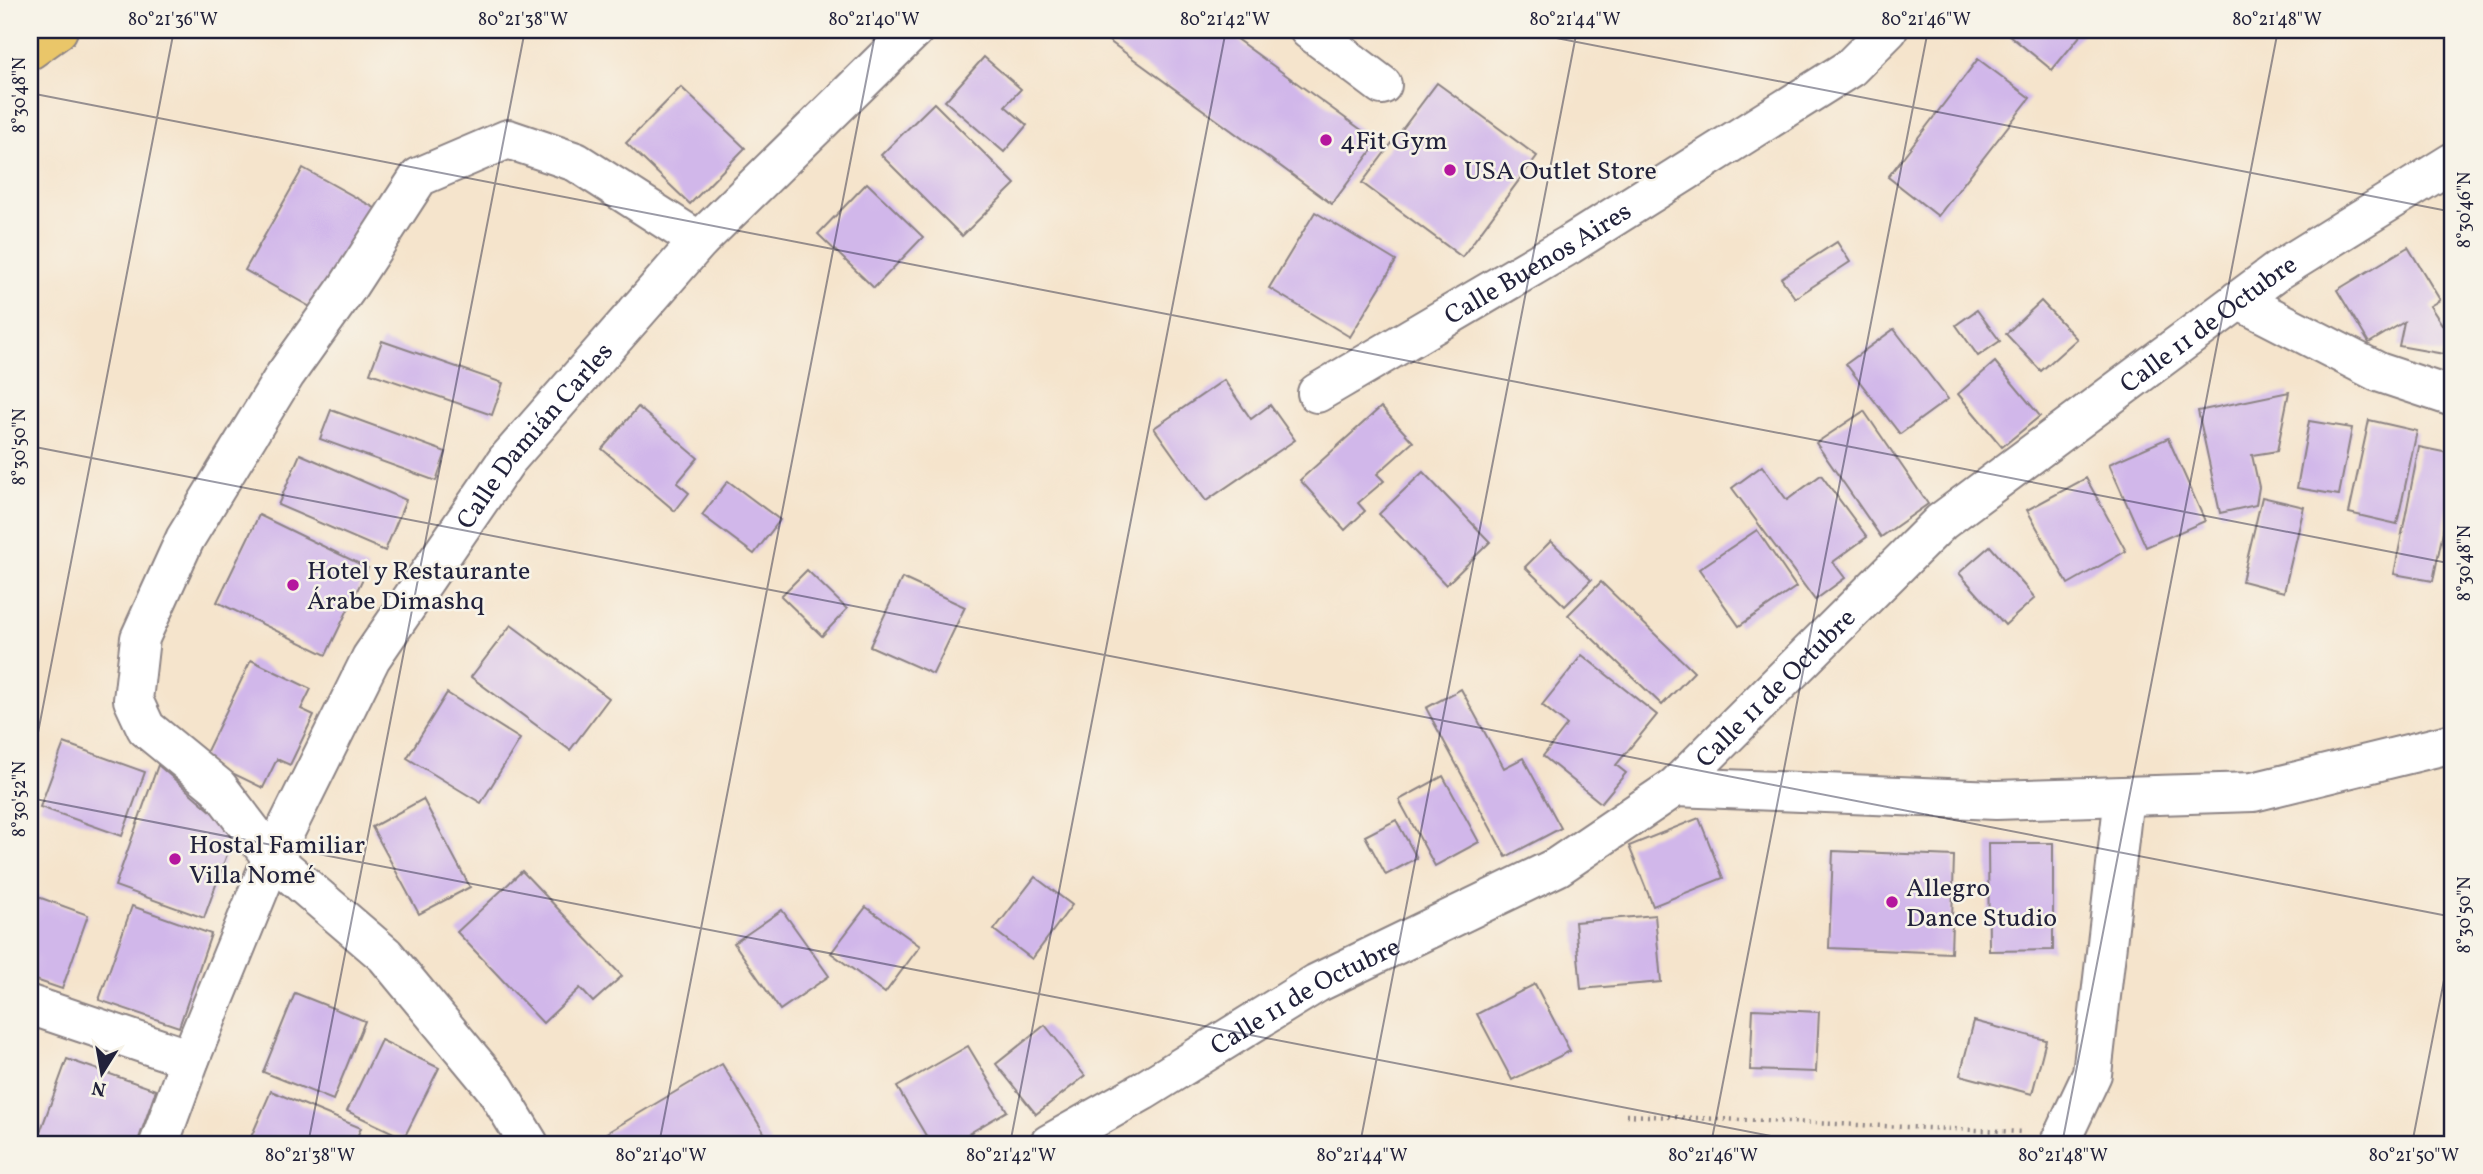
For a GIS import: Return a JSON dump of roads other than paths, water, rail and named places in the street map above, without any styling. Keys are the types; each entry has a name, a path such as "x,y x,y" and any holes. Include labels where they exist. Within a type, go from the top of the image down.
{"highway":[{"path":"30,50 58,30"}],"street":[{"name":"Calle Damián Carles","path":"159,1144 190,1059 272,858 370,658 507,460 699,241 914,30"},
{"path":"1308,30 1382,85"},
{"name":"Calle Buenos Aires","path":"1317,393 1569,245 1850,68 1888,30"},
{"path":"529,1144 495,1088 385,955 272,858 218,787 146,727 133,700 140,638 185,539 285,375 347,288 419,177 508,139 576,162 699,241"},
{"name":"Calle 11 de Octubre","path":"1049,1144 1143,1091 1317,983 1557,867 1675,787 1941,522 2279,270 2453,162"},
{"path":"2238,300 2378,372 2453,397"},
{"path":"1675,787 1996,800 2253,792 2453,743"},
{"path":"2061,1139 2092,1074 2124,796"},
{"path":"30,1005 190,1059"}],"place":[{"name":"4Fit Gym","path":"1326,140"},
{"name":"USA Outlet Store","path":"1450,170"},
{"name":"Hotel y Restaurante Árabe Dimashq","path":"293,585"},
{"name":"Hostal Familiar Villa Nomé","path":"175,859"},
{"name":"Allegro Dance Studio","path":"1892,902"}]}
